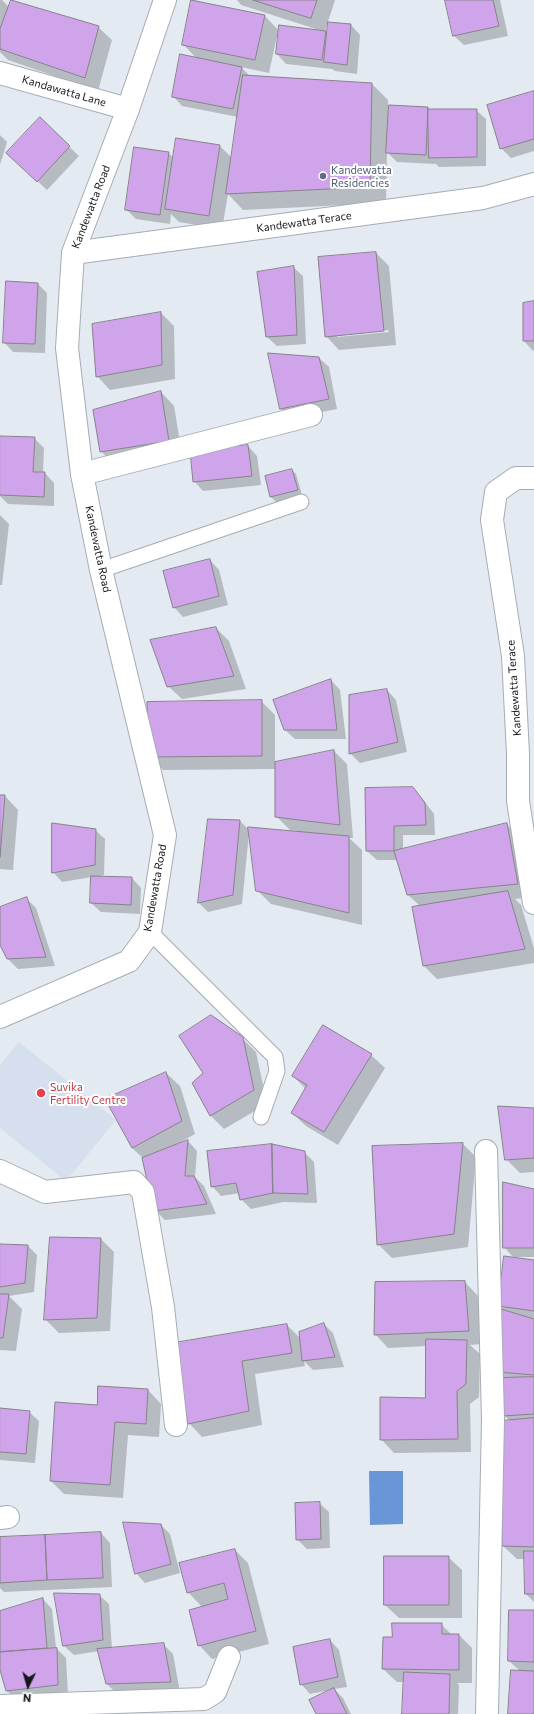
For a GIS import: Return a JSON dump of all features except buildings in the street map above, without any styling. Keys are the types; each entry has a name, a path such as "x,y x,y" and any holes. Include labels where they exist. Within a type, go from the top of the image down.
{"street":[{"name":"Kandewatta Road","path":"0,1017 129,961 150,932 165,835 101,570 82,474 67,348 74,254 128,109 165,0"},
{"name":"Kandawatta Lane","path":"0,73 128,109"},
{"name":"Kandewatta Terace","path":"74,254 483,198 534,184"},
{"path":"82,474 311,415"},
{"name":"Kandewatta Terace","path":"534,478 516,478 496,492 492,520 513,656 518,754 518,801 534,903"},
{"path":"486,1151 493,1419 488,1714"},
{"path":"0,1171 45,1192 134,1182 143,1192 163,1307 176,1425"},
{"path":"0,1706 204,1699 215,1692 229,1657"}],"lane":[{"path":"101,570 302,502"},
{"path":"150,932 275,1057 277,1070 261,1117"}],"shaded area":[{"name":"Suvika Fertility Centre","path":"19,1042 116,1120 66,1181 0,1128 0,1065"}],"water":[{"path":"369,1471 403,1471 403,1524 370,1525"}],"place":[{"name":"Kandewatta Residencies","path":"323,176"},
{"name":"Suvika Fertility Centre","path":"41,1093"}]}
